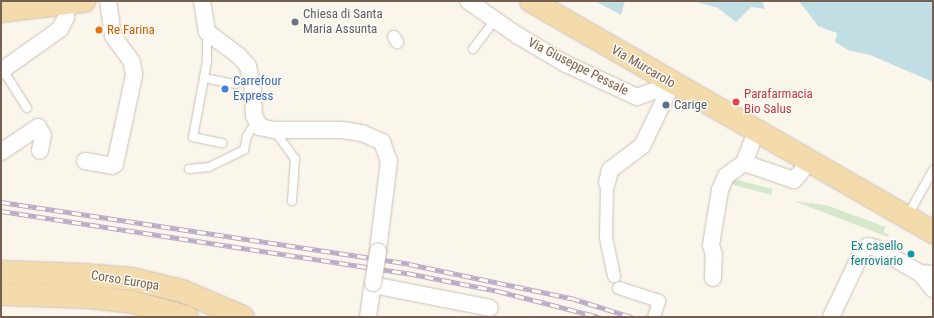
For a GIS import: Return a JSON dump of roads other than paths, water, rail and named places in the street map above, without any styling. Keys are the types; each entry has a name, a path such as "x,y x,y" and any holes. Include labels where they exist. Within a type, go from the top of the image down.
{"main road":[{"name":"Via Murcarolo","path":"531,1 672,84 933,232"},
{"path":"1,11 75,2"},
{"name":"Corso Europa","path":"1,272 85,275 132,279 182,291 243,317"},
{"name":"Corso Europa","path":"1,294 89,297 132,302 187,317"}],"street":[{"path":"85,161 112,166 115,164 134,75 132,62 112,36 108,1"},
{"path":"202,1 207,32 238,55 248,66 256,122 260,127 274,130 342,130 362,133 382,142 389,161 368,317"},
{"name":"Via Giuseppe Pessale","path":"468,1 495,20 566,64 637,97 672,84"},
{"path":"2,71 60,29 75,2"},
{"path":"614,276 606,238 607,183 610,170 642,146 672,84"},
{"path":"1,152 38,127 43,135 40,151"},
{"path":"713,278 714,255 711,245 720,190 726,176 744,163 756,131"},
{"path":"744,163 794,180 809,162"},
{"path":"831,317 865,247 876,248 927,274 933,289"},
{"path":"373,284 490,308"},
{"path":"619,288 659,301 656,312"}],"lane":[{"path":"472,49 495,20"},
{"path":"207,32 204,78 193,137 222,143"},
{"path":"2,71 28,108"},
{"path":"204,78 235,84"},
{"path":"189,169 209,167 244,150 247,136 256,122"},
{"path":"274,130 296,160 292,201"},
{"path":"906,218 933,170"}],"water":[{"path":"595,1 625,1 621,15"},
{"path":"693,1 762,1 765,9 751,7 736,22 718,8"},
{"path":"799,1 933,1 933,82 870,55 848,50 835,42 837,33 818,26"}],"railway":[{"path":"1,202 409,264 571,298 632,317"},
{"path":"1,211 407,273 498,291 599,317"}],"place":[{"name":"Chiesa di Santa Maria Assunta","path":"295,22"},
{"name":"Re Farina","path":"99,30"},
{"name":"Carrefour Express","path":"225,89"},
{"name":"Parafarmacia Bio Salus","path":"736,102"},
{"name":"Carige","path":"666,105"},
{"name":"Ex casello ferroviario","path":"911,254"}]}
